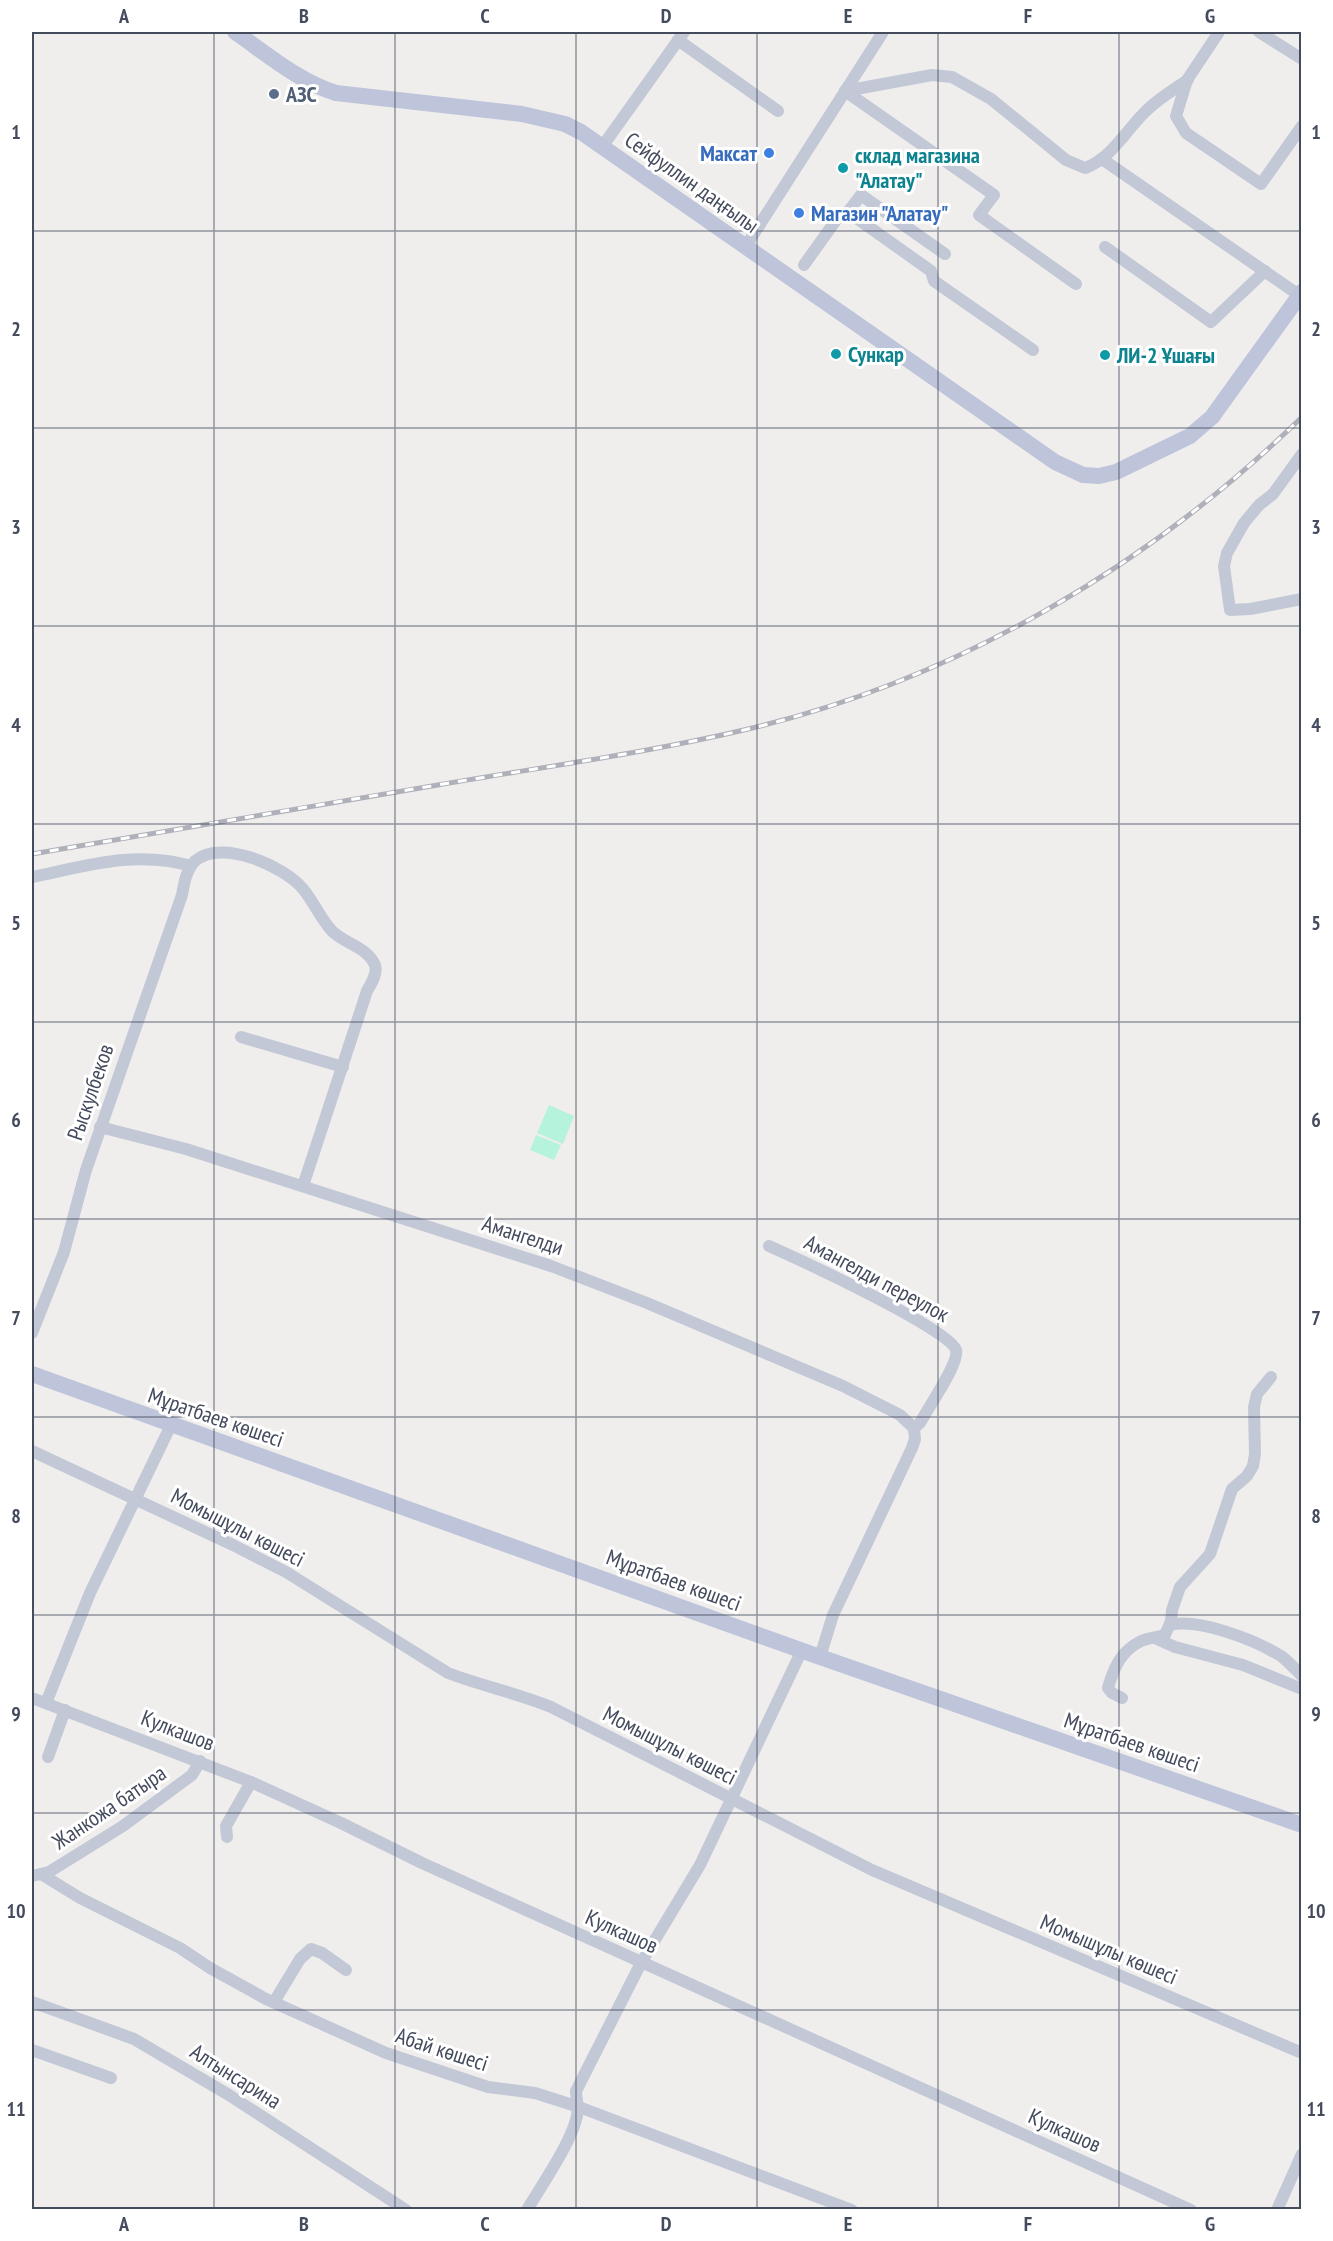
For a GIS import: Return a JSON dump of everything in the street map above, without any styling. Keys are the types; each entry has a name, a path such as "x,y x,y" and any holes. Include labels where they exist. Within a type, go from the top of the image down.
{"street":[{"path":"746,246 883,32"},
{"path":"1220,32 1188,80 1176,116 1186,133 1261,184 1302,126"},
{"path":"1259,32 1302,59"},
{"name":"Сейфуллин даңғылы","path":"243,34 292,72 317,86 336,93 547,118 566,123 1055,462 1083,475 1099,476 1116,472 1202,428 1223,403 1300,293"},
{"path":"602,147 681,36 778,111"},
{"path":"845,91 932,75 952,77 991,99 1076,166 1085,168 1102,159 1148,108 1188,80"},
{"path":"845,91 994,195 979,215 1076,284"},
{"path":"1102,159 1300,293"},
{"path":"804,266 839,216 848,212 861,195 945,254"},
{"path":"848,212 930,271 934,281 1033,351"},
{"path":"1105,247 1211,322 1265,271"},
{"path":"1302,454 1273,494 1259,505 1244,523 1227,552 1224,566 1230,610 1250,609 1302,599"},
{"path":"32,877 102,861 155,860 191,866 201,858 216,852 227,852 246,857 285,874 304,890 316,911 331,930 367,954 376,972 367,991 303,1185"},
{"name":"Рыскулбеков","path":"32,1333 64,1252 100,1127 191,866"},
{"path":"241,1037 343,1067"},
{"name":"Амангелди","path":"100,1127 186,1149 303,1185 551,1266 647,1303 843,1386 900,1415 914,1428"},
{"name":"Амангелди переулок","path":"769,1245 927,1326 951,1341 956,1349 955,1362 920,1423 914,1428"},
{"name":"Мұратбаев көшесі","path":"32,1374 820,1657 1302,1825"},
{"path":"1122,1698 1108,1688 1120,1656 1142,1640 1165,1635 1180,1587 1210,1554 1232,1489 1247,1476 1252,1466 1255,1454 1254,1407 1257,1394 1271,1377"},
{"path":"46,1703 86,1603 171,1425"},
{"path":"820,1657 833,1615 912,1448 915,1439 914,1428"},
{"name":"Момышұлы көшесі","path":"32,1451 286,1572 448,1673 473,1683 523,1695 551,1707 872,1870 1302,2054"},
{"path":"1170,1625 1197,1623 1233,1635 1282,1657 1302,1676"},
{"path":"1155,1638 1175,1647 1243,1665 1302,1689"},
{"path":"527,2210 569,2137 579,2107 576,2091 641,1963 700,1865 802,1650"},
{"name":"Кулкашов","path":"32,1698 251,1782 641,1963 1191,2210"},
{"path":"48,1757 65,1710"},
{"name":"Жанкожа батыра","path":"36,1875 50,1872 78,1855 170,1792 192,1775 200,1761"},
{"path":"227,1838 226,1826 251,1782"},
{"name":"Абай көшесі","path":"36,1875 171,1943 210,1968 274,2002 386,2053 488,2087 535,2093 579,2107 852,2210"},
{"path":"274,2002 300,1959 311,1949 322,1953 346,1970"},
{"name":"Алтынсарина","path":"32,2002 134,2039 229,2095 406,2210"},
{"path":"32,2050 111,2078"},
{"path":"1277,2210 1302,2154"}],"green space":[{"path":"549,1105 574,1116 563,1144 537,1133"},
{"path":"536,1135 561,1145 554,1160 530,1150"}],"railway":[{"path":"32,854 627,754 705,739 822,709 898,682 972,649 1044,611 1113,569 1179,522 1242,472 1302,417"}],"place":[{"name":"АЗС","path":"274,94"},
{"name":"Максат","path":"769,153"},
{"name":"склад магазина \"Алатау\"","path":"843,168"},
{"name":"Магазин \"Алатау\"","path":"799,213"},
{"name":"Сункар","path":"836,354"},
{"name":"ЛИ-2 Ұшағы","path":"1105,355"}]}
